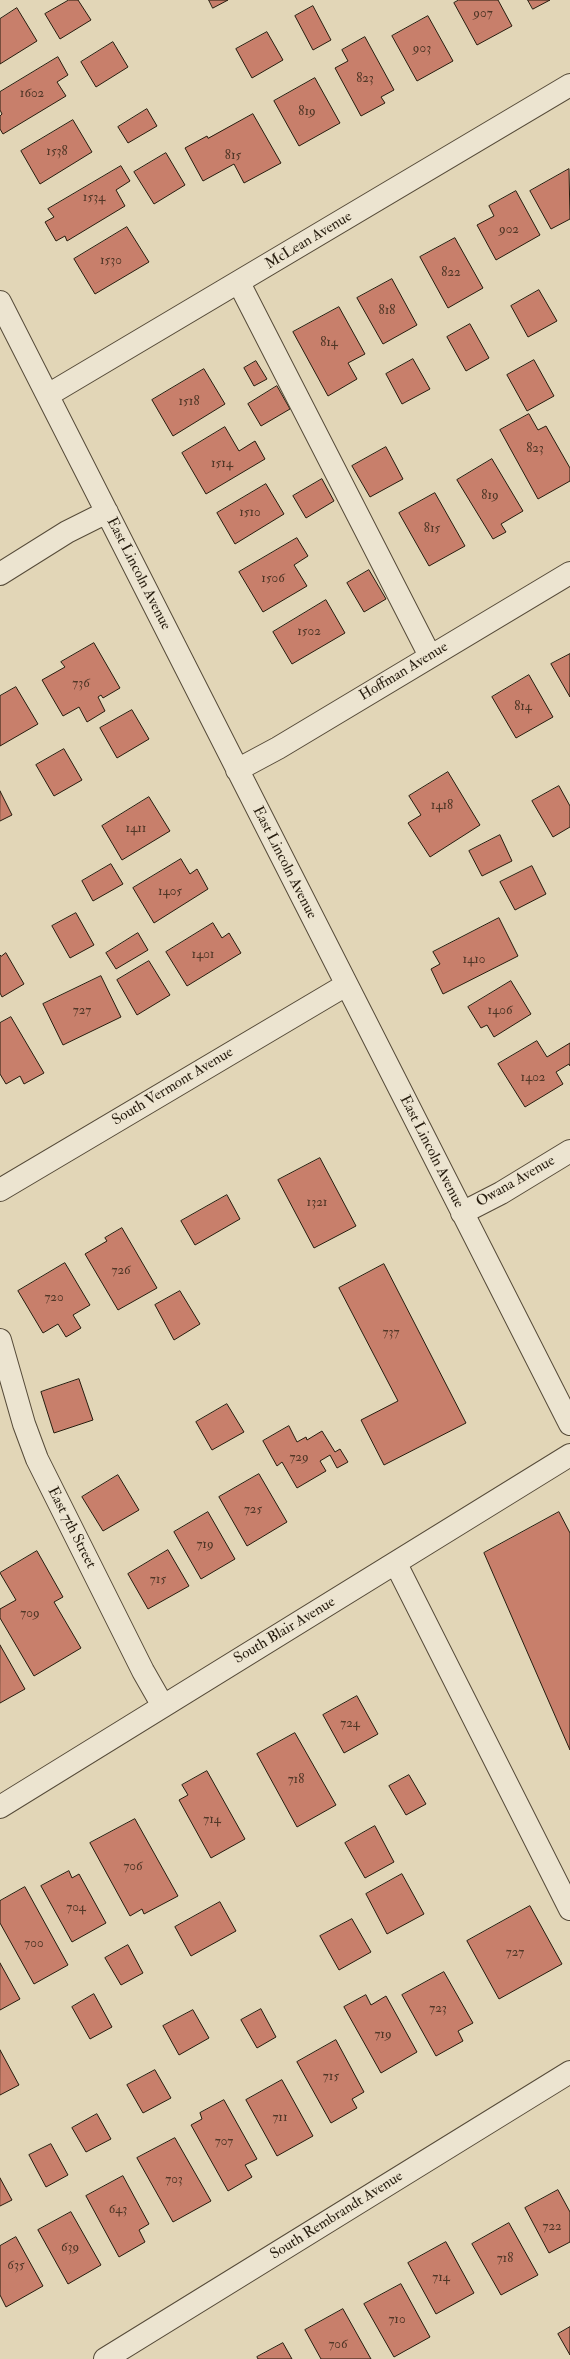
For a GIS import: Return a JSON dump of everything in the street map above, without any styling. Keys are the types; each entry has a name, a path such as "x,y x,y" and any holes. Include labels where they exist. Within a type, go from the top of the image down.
{"street":[{"name":"McLean Avenue","path":"48,395 239,283 570,85"},
{"path":"239,283 430,656"},
{"name":"East Lincoln Avenue","path":"0,302 570,1424"},
{"path":"0,574 67,532 107,512"},
{"name":"Hoffman Avenue","path":"237,770 278,748 570,573"},
{"name":"South Vermont Avenue","path":"0,1190 346,985"},
{"name":"Owana Avenue","path":"462,1213 501,1193 570,1150"},
{"name":"East 7th Street","path":"0,1340 24,1424 37,1459 143,1671 163,1706"},
{"name":"South Blair Avenue","path":"0,1807 396,1564 570,1455"},
{"path":"396,1564 570,1909"},
{"name":"South Rembrandt Avenue","path":"105,2359 570,2072"}],"building":[{"path":"69,0 78,0 91,20 60,39 45,14"},
{"path":"209,0 228,0 213,8"},
{"path":"459,0 498,0 512,26 477,45 454,3"},
{"path":"528,0 550,0 533,9"},
{"path":"313,6 331,40 313,50 295,16"},
{"path":"17,8 37,41 0,64 0,19"},
{"path":"428,16 453,61 417,81 392,36"},
{"path":"267,32 283,60 252,78 236,49"},
{"path":"365,37 394,90 381,97 385,103 361,116 335,68 348,61 342,50"},
{"path":"113,42 128,67 96,87 81,62"},
{"path":"58,57 68,75 57,82 66,96 3,134 0,129 0,116 2,114 0,110 0,92"},
{"path":"315,78 340,123 299,146 274,101"},
{"path":"147,109 157,126 128,143 118,127"},
{"path":"253,114 281,163 244,183 234,164 203,181 185,148 207,136 208,138"},
{"path":"73,120 92,152 40,184 21,151"},
{"path":"166,153 185,185 154,204 134,172"},
{"path":"121,166 130,181 116,190 125,206 67,241 65,236 56,241 45,222 54,217 48,209"},
{"path":"569,169 570,219 551,229 530,191"},
{"path":"516,191 540,235 496,260 477,225 494,216 489,206"},
{"path":"127,227 149,262 95,294 74,259"},
{"path":"455,238 483,288 448,308 420,257"},
{"path":"392,279 417,325 383,344 357,298"},
{"path":"539,290 557,321 528,337 511,306"},
{"path":"339,307 365,354 348,363 357,379 328,396 293,332"},
{"path":"470,324 489,358 466,371 447,337"},
{"path":"413,359 430,389 402,404 386,374"},
{"path":"534,360 554,396 527,411 507,375"},
{"path":"256,361 267,379 254,386 244,368"},
{"path":"204,369 225,404 173,436 152,400"},
{"path":"277,386 290,409 261,426 248,404"},
{"path":"529,414 538,430 546,426 570,468 570,481 538,499 500,430"},
{"path":"225,427 239,451 255,441 265,459 206,494 182,453"},
{"path":"386,447 403,479 370,497 352,466"},
{"path":"492,459 523,511 501,524 506,532 493,539 457,480"},
{"path":"322,479 334,501 306,518 293,496"},
{"path":"266,484 284,514 235,544 217,513"},
{"path":"435,493 465,546 429,566 399,513"},
{"path":"297,538 308,556 294,565 307,586 263,612 239,572"},
{"path":"369,570 386,599 364,612 347,583"},
{"path":"326,600 345,633 292,664 273,632"},
{"path":"94,643 120,688 103,698 101,695 98,697 105,711 87,722 79,707 63,716 42,680 65,667 61,662"},
{"path":"570,654 570,697 551,664"},
{"path":"529,675 553,717 516,738 492,697"},
{"path":"16,687 38,724 0,746 0,696"},
{"path":"132,710 149,739 117,758 100,728"},
{"path":"64,749 82,780 54,796 36,765"},
{"path":"448,772 480,825 430,857 408,823 421,815 409,796"},
{"path":"559,786 570,806 570,827 553,837 532,801"},
{"path":"0,791 12,815 0,821"},
{"path":"149,797 170,831 122,860 102,826"},
{"path":"500,835 512,861 482,876 469,851"},
{"path":"181,859 190,874 197,869 208,889 154,923 133,888"},
{"path":"111,864 123,884 93,901 82,881"},
{"path":"532,866 546,894 515,910 500,882"},
{"path":"76,913 94,945 70,958 52,926"},
{"path":"499,918 518,956 443,994 431,969 440,964 433,952"},
{"path":"213,923 222,938 229,933 241,953 187,986 166,952"},
{"path":"138,933 148,950 116,969 106,953"},
{"path":"6,953 24,984 2,997 0,993 0,955 1,956"},
{"path":"149,961 170,995 137,1015 117,980"},
{"path":"101,976 121,1017 63,1045 43,1004"},
{"path":"511,981 531,1014 494,1037 487,1025 481,1028 468,1007"},
{"path":"11,1017 44,1073 24,1084 20,1076 6,1084 0,1074 0,1023"},
{"path":"537,1041 547,1057 570,1043 570,1066 569,1064 556,1072 563,1084 525,1107 498,1064"},
{"path":"320,1158 356,1226 314,1248 278,1180"},
{"path":"227,1195 240,1219 195,1245 181,1221"},
{"path":"122,1228 157,1288 118,1310 85,1254 107,1241 105,1238"},
{"path":"65,1263 90,1305 73,1315 81,1328 66,1337 58,1324 43,1333 18,1291"},
{"path":"384,1264 466,1423 384,1465 361,1420 398,1401 339,1288"},
{"path":"180,1291 200,1324 174,1340 155,1305"},
{"path":"79,1379 93,1420 54,1433 41,1392"},
{"path":"227,1404 244,1432 212,1450 196,1422"},
{"path":"289,1426 297,1442 306,1437 307,1440 322,1431 335,1452 340,1449 348,1462 337,1468 330,1455 320,1461 326,1471 297,1488 282,1462 277,1466 263,1441"},
{"path":"259,1474 287,1522 247,1546 219,1497"},
{"path":"118,1475 139,1510 103,1531 82,1497"},
{"path":"208,1512 235,1559 201,1579 174,1532"},
{"path":"559,1512 570,1533 570,1750 484,1553"},
{"path":"168,1550 189,1586 148,1609 128,1574"},
{"path":"37,1551 63,1597 54,1602 81,1648 34,1676 0,1618 0,1609 16,1600 0,1573"},
{"path":"0,1645 25,1689 0,1703"},
{"path":"357,1696 378,1734 344,1753 323,1715"},
{"path":"295,1733 336,1805 297,1827 257,1754"},
{"path":"207,1771 245,1839 211,1858 179,1800 188,1795 182,1785"},
{"path":"409,1775 426,1804 406,1815 389,1786"},
{"path":"135,1819 178,1896 144,1914 142,1909 130,1916 90,1843"},
{"path":"375,1826 394,1862 365,1878 345,1843"},
{"path":"69,1871 72,1878 79,1874 106,1923 72,1942 41,1886"},
{"path":"402,1874 424,1914 387,1934 366,1894"},
{"path":"25,1887 68,1965 34,1984 0,1923 0,1901"},
{"path":"220,1902 236,1931 191,1956 175,1927"},
{"path":"530,1906 562,1964 499,1999 467,1941"},
{"path":"352,1919 371,1952 339,1970 320,1936"},
{"path":"128,1945 143,1973 121,1985 105,1958"},
{"path":"0,1963 20,1999 0,2010"},
{"path":"444,1972 473,2023 458,2031 463,2041 436,2056 402,1995"},
{"path":"94,1994 112,2027 90,2039 72,2007"},
{"path":"366,1995 371,2005 386,1996 417,2052 381,2073 344,2007"},
{"path":"261,2009 276,2037 257,2048 241,2020"},
{"path":"193,2010 209,2038 179,2055 163,2026"},
{"path":"336,2040 364,2092 352,2099 357,2108 331,2123 297,2062"},
{"path":"0,2050 19,2085 0,2095"},
{"path":"155,2070 171,2098 143,2113 127,2085"},
{"path":"282,2080 313,2136 277,2156 246,2100"},
{"path":"224,2100 257,2159 245,2165 252,2177 228,2191 191,2125 202,2119 200,2113"},
{"path":"97,2114 111,2139 86,2152 72,2128"},
{"path":"175,2138 211,2201 173,2222 137,2158"},
{"path":"51,2144 68,2175 46,2187 29,2155"},
{"path":"123,2176 149,2224 139,2230 145,2242 119,2257 86,2196"},
{"path":"0,2178 12,2200 0,2206"},
{"path":"558,2190 570,2212 570,2242 549,2253 525,2208"},
{"path":"71,2212 101,2265 68,2284 38,2230"},
{"path":"509,2223 538,2275 501,2295 472,2244"},
{"path":"16,2237 43,2286 6,2307 0,2295 0,2246"},
{"path":"446,2242 474,2293 436,2314 408,2263"},
{"path":"401,2284 430,2337 394,2357 364,2304"},
{"path":"343,2309 371,2359 321,2359 305,2330"},
{"path":"570,2327 570,2355 558,2334"},
{"path":"283,2343 292,2359 258,2359 257,2357"}]}
